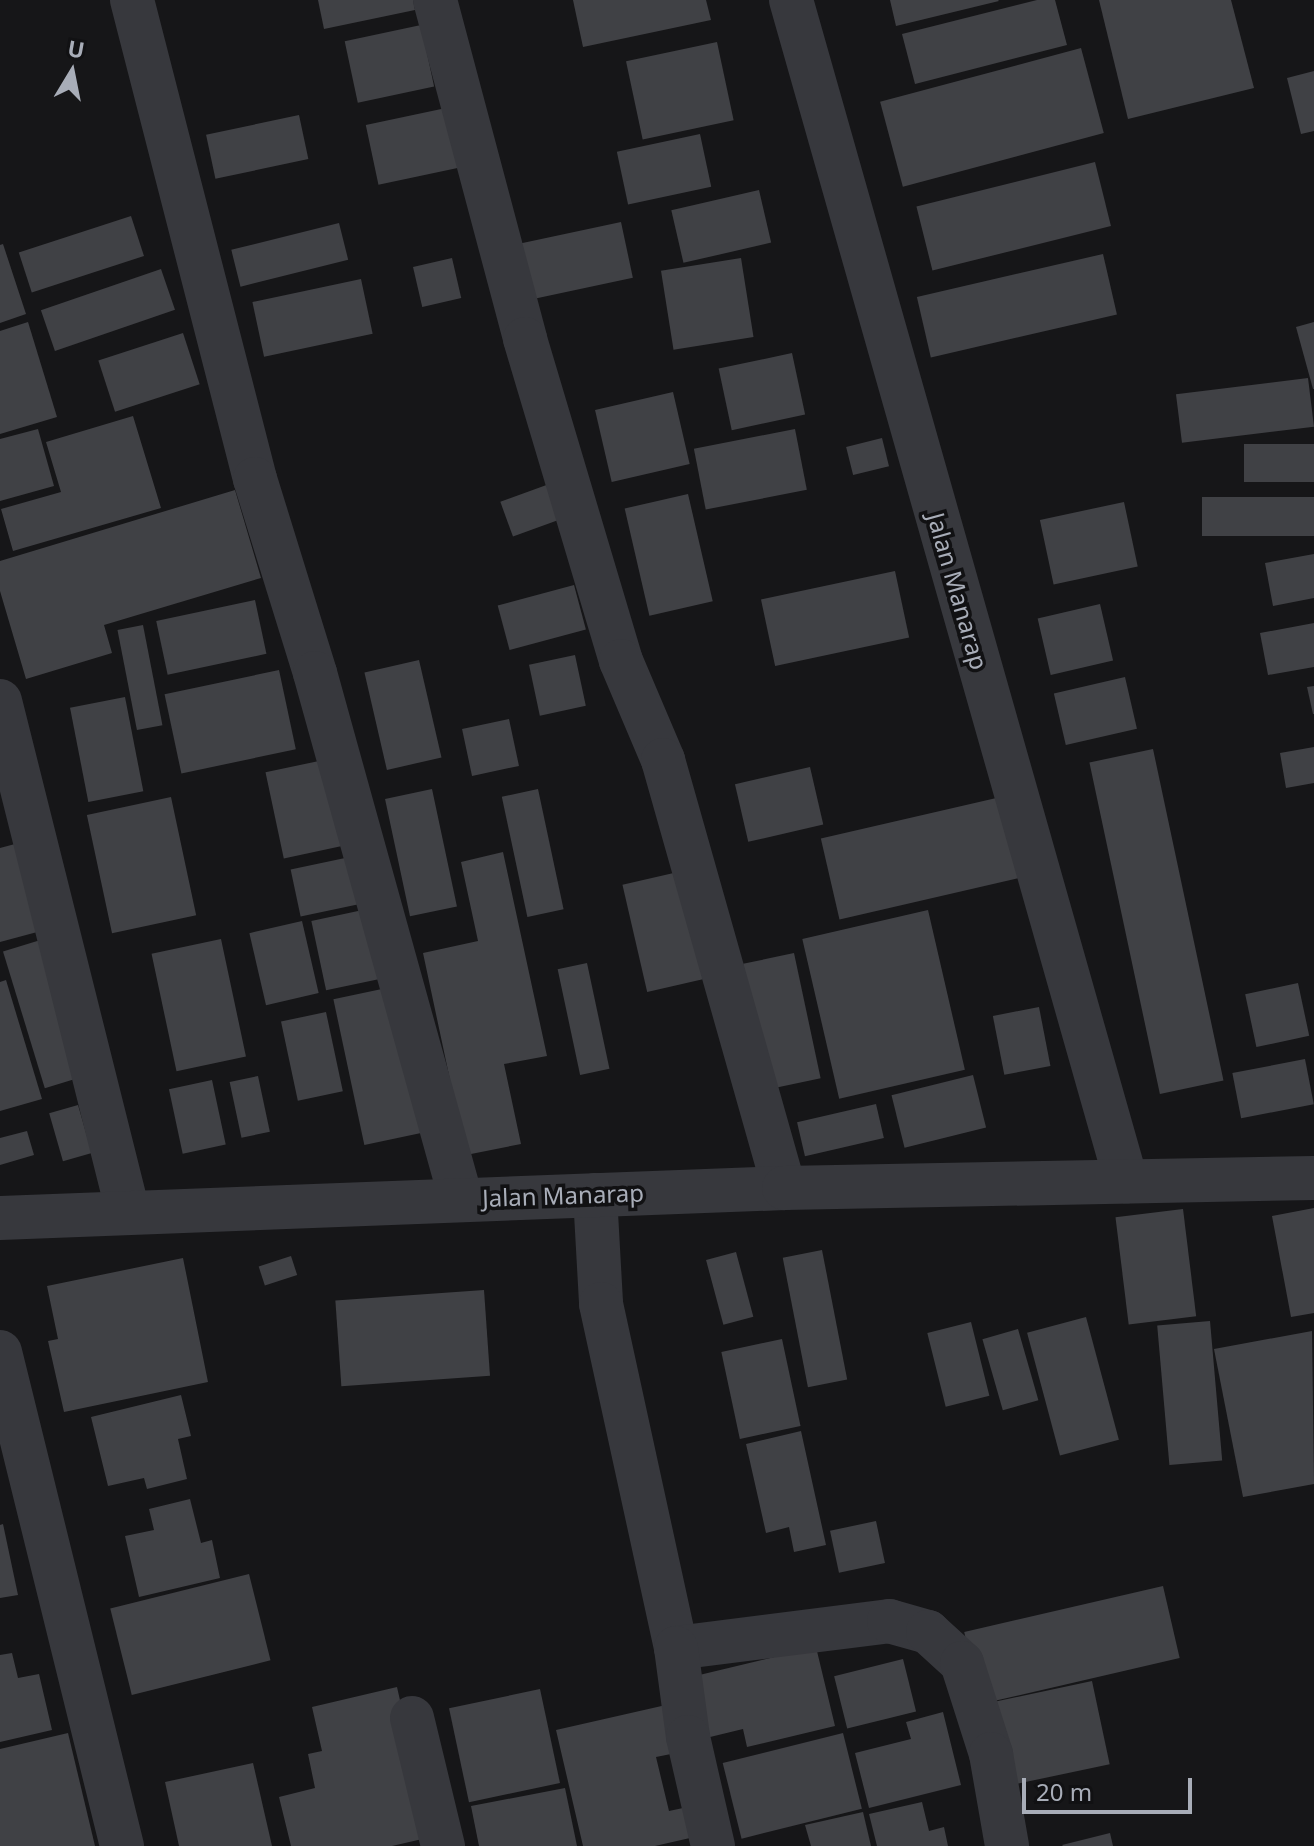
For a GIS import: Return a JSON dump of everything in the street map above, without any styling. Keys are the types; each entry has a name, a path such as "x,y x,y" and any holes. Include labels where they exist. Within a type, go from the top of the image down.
{"street":[{"path":"132,0 255,479 315,673 461,1199"},
{"path":"435,0 525,339 621,661 663,760 784,1188"},
{"name":"Jalan Manarap","path":"791,0 1126,1181"},
{"path":"0,701 128,1212"},
{"name":"Jalan Manarap","path":"0,1218 784,1188 1314,1178"},
{"path":"595,1195 601,1304 676,1648 688,1737 713,1846"},
{"path":"0,1352 122,1846"},
{"path":"676,1648 889,1621 928,1632 962,1663 991,1754 1007,1846"},
{"path":"412,1718 443,1846"}],"building":[{"path":"318,0 413,0 415,10 324,29"},
{"path":"573,0 706,0 711,20 583,47"},
{"path":"890,0 998,0 999,1 896,26"},
{"path":"1037,0 1055,0 1067,45 915,84 902,34"},
{"path":"1099,0 1231,0 1254,88 1128,119"},
{"path":"421,25 434,87 358,103 345,41"},
{"path":"717,42 734,120 643,140 626,61"},
{"path":"1081,48 1104,133 903,187 880,102"},
{"path":"1314,71 1314,131 1301,134 1287,78"},
{"path":"446,108 459,168 378,185 366,125"},
{"path":"299,115 308,159 215,179 206,135"},
{"path":"700,134 711,187 628,204 617,152"},
{"path":"1095,162 1111,226 932,271 916,207"},
{"path":"759,190 771,243 683,263 671,210"},
{"path":"131,216 144,256 32,292 19,252"},
{"path":"621,222 633,278 532,299 520,243"},
{"path":"339,223 348,260 240,287 231,250"},
{"path":"3,244 26,314 0,323 0,245"},
{"path":"1103,254 1117,314 931,357 917,297"},
{"path":"452,258 461,298 422,307 413,267"},
{"path":"741,258 754,337 674,350 661,271"},
{"path":"161,269 175,310 55,351 41,310"},
{"path":"361,279 373,334 264,357 252,302"},
{"path":"28,322 57,417 0,434 0,331"},
{"path":"1314,322 1314,389 1313,389 1296,327"},
{"path":"183,333 200,384 115,412 98,361"},
{"path":"792,353 805,415 732,430 719,369"},
{"path":"1308,378 1314,427 1182,443 1176,394"},
{"path":"673,392 690,464 612,482 595,410"},
{"path":"133,416 161,508 13,551 1,509 61,492 46,442"},
{"path":"38,429 54,486 0,501 0,439"},
{"path":"795,429 807,490 706,510 694,449"},
{"path":"882,438 889,466 853,475 846,447"},
{"path":"1244,444 1314,444 1314,482 1244,482"},
{"path":"552,483 565,518 513,537 500,502"},
{"path":"235,490 261,578 104,625 112,653 26,679 0,591 0,561"},
{"path":"688,494 713,601 649,616 625,509"},
{"path":"1202,497 1314,497 1314,536 1202,536"},
{"path":"1124,502 1138,567 1054,584 1040,520"},
{"path":"1314,554 1314,598 1273,606 1265,563"},
{"path":"895,571 909,638 775,666 761,599"},
{"path":"574,585 586,629 510,650 498,605"},
{"path":"255,600 266,654 168,675 156,621"},
{"path":"1100,604 1113,661 1051,675 1038,618"},
{"path":"1314,623 1314,667 1268,675 1260,633"},
{"path":"143,625 162,725 137,730 117,630"},
{"path":"575,655 586,706 540,716 529,665"},
{"path":"419,660 441,757 387,770 364,673"},
{"path":"279,670 296,749 181,774 165,694"},
{"path":"1125,677 1137,729 1066,745 1054,693"},
{"path":"1314,686 1314,714 1313,714 1307,687"},
{"path":"125,697 143,791 88,802 70,708"},
{"path":"509,719 519,766 472,776 462,729"},
{"path":"1314,747 1314,783 1286,788 1280,753"},
{"path":"1153,749 1223,1081 1160,1094 1089,763"},
{"path":"333,758 351,844 284,858 266,772"},
{"path":"810,767 823,824 748,842 735,784"},
{"path":"432,789 457,906 410,916 385,799"},
{"path":"538,789 564,909 527,917 502,797"},
{"path":"1005,796 1024,877 840,919 821,839"},
{"path":"171,797 196,915 112,933 87,815"},
{"path":"15,844 41,931 0,942 0,848"},
{"path":"503,852 547,1056 504,1064 521,1144 466,1155 423,953 478,941 461,862"},
{"path":"364,854 374,901 301,917 291,870"},
{"path":"678,872 703,979 647,992 622,885"},
{"path":"372,908 387,977 326,990 311,921"},
{"path":"928,910 965,1070 839,1099 802,939"},
{"path":"302,921 319,993 266,1005 249,933"},
{"path":"47,938 89,1075 45,1088 3,951"},
{"path":"221,939 246,1056 177,1071 152,954"},
{"path":"794,953 821,1078 770,1089 743,964"},
{"path":"587,963 609,1069 580,1075 558,969"},
{"path":"6,980 42,1099 0,1111 0,982"},
{"path":"1298,983 1309,1036 1256,1047 1245,994"},
{"path":"396,986 427,1132 364,1145 333,999"},
{"path":"1039,1007 1050,1066 1004,1075 993,1016"},
{"path":"326,1012 343,1091 298,1101 281,1022"},
{"path":"1305,1059 1314,1104 1241,1118 1232,1073"},
{"path":"973,1075 986,1127 905,1148 891,1095"},
{"path":"258,1076 270,1132 241,1138 230,1082"},
{"path":"212,1080 226,1145 183,1154 169,1089"},
{"path":"876,1104 884,1138 805,1156 797,1122"},
{"path":"78,1105 92,1153 63,1161 49,1113"},
{"path":"27,1131 34,1155 0,1165 0,1138"},
{"path":"1314,1208 1314,1313 1291,1317 1272,1216"},
{"path":"1183,1209 1196,1316 1129,1324 1116,1217"},
{"path":"822,1250 847,1380 808,1387 783,1258"},
{"path":"736,1252 753,1317 723,1325 706,1260"},
{"path":"291,1256 297,1275 265,1286 259,1267"},
{"path":"183,1258 208,1382 64,1412 48,1341 58,1339 47,1286"},
{"path":"484,1290 490,1376 341,1386 335,1300"},
{"path":"1086,1317 1119,1440 1060,1455 1027,1333"},
{"path":"1210,1321 1222,1460 1169,1465 1157,1326"},
{"path":"971,1322 989,1396 946,1407 927,1333"},
{"path":"1018,1329 1038,1400 1003,1410 982,1339"},
{"path":"1312,1331 1314,1484 1243,1497 1214,1349"},
{"path":"782,1339 801,1426 740,1439 721,1352"},
{"path":"181,1395 191,1436 178,1439 187,1479 147,1489 144,1478 108,1486 91,1417"},
{"path":"801,1431 826,1545 794,1552 789,1527 766,1533 746,1444"},
{"path":"190,1499 201,1543 212,1540 220,1578 139,1597 125,1536 154,1530 149,1509"},
{"path":"876,1521 885,1563 839,1573 830,1531"},
{"path":"3,1524 18,1595 0,1598 0,1525"},
{"path":"249,1574 271,1660 132,1695 110,1609"},
{"path":"1163,1586 1180,1658 981,1704 964,1632"},
{"path":"816,1647 835,1726 747,1747 743,1729 706,1738 691,1677"},
{"path":"12,1653 18,1678 39,1674 52,1730 0,1742 0,1655"},
{"path":"903,1659 916,1711 847,1729 834,1676"},
{"path":"1092,1681 1110,1764 1004,1787 986,1703"},
{"path":"397,1687 431,1837 392,1846 291,1846 279,1797 315,1788 308,1754 322,1751 312,1707"},
{"path":"540,1689 560,1783 469,1802 449,1708"},
{"path":"666,1705 676,1753 656,1757 669,1811 683,1808 690,1838 655,1846 583,1846 556,1730"},
{"path":"943,1712 961,1785 869,1808 855,1753 911,1739 906,1722"},
{"path":"68,1733 95,1846 0,1846 0,1749"},
{"path":"843,1733 862,1809 742,1839 723,1763"},
{"path":"253,1763 272,1846 179,1846 165,1782"},
{"path":"565,1788 577,1846 479,1846 471,1806"},
{"path":"922,1802 929,1831 944,1827 948,1846 877,1846 869,1814"},
{"path":"863,1812 871,1846 811,1846 805,1825"},
{"path":"1110,1833 1113,1846 1062,1845"}]}
